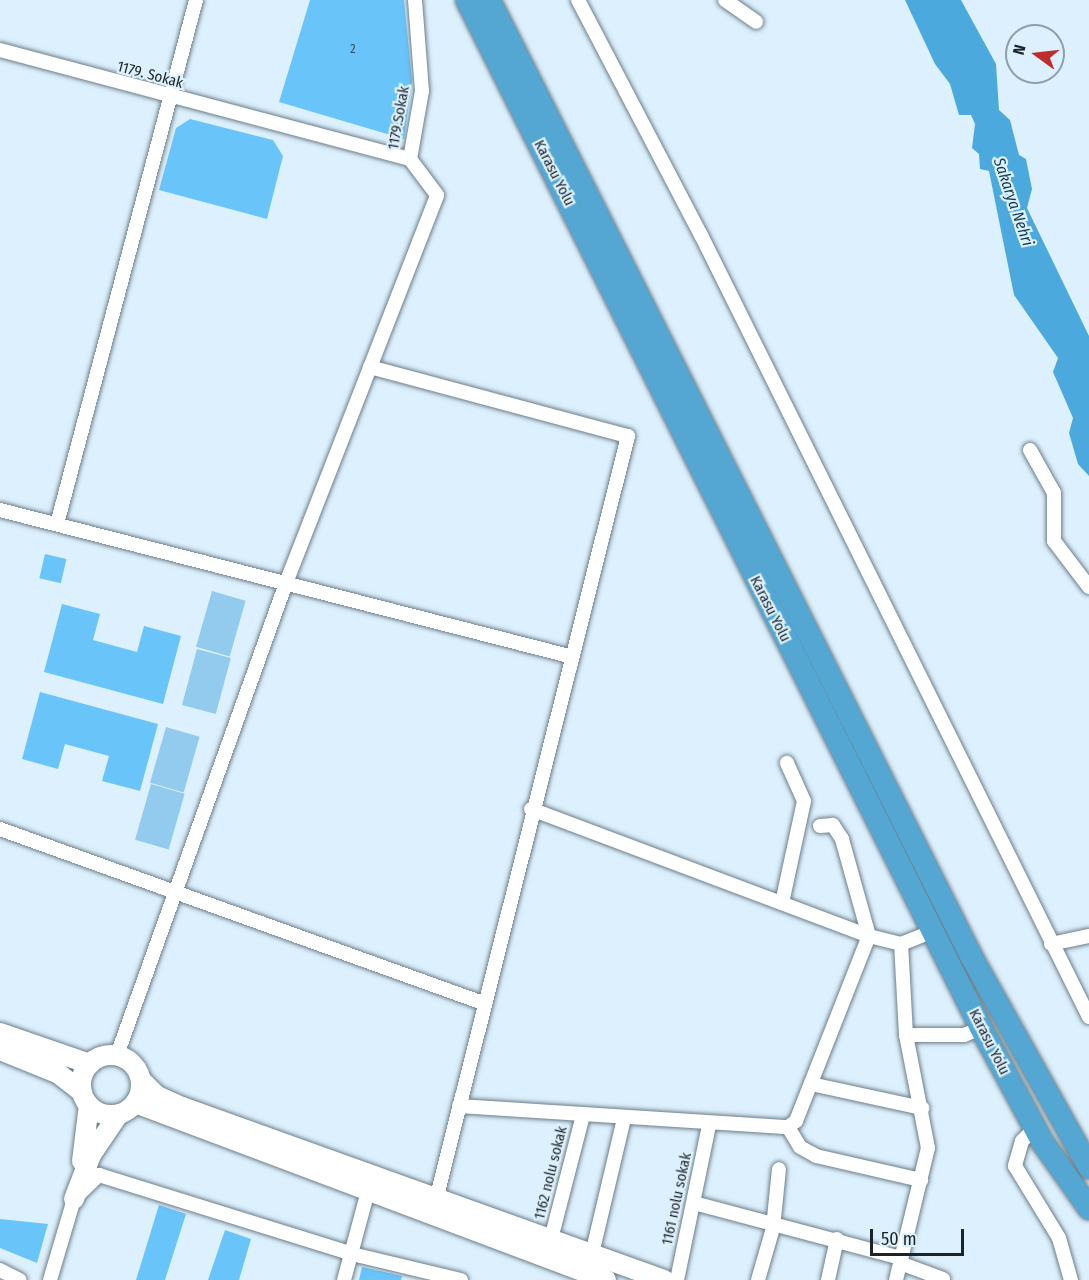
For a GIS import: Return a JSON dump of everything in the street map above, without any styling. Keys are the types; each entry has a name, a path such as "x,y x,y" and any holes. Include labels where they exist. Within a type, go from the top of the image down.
{"highway":[{"name":"Karasu Yolu","path":"467,0 981,1028 1035,1128 1089,1208"},
{"path":"489,0 972,958 1089,1167"}],"main road":[{"path":"0,1033 90,1064 117,1055 136,1068 141,1080 157,1096 182,1107 664,1280"},
{"path":"0,1050 59,1074 85,1099 118,1115"},
{"path":"74,1198 90,1064"},
{"path":"74,1198 91,1155 118,1115 135,1104 141,1080"},
{"path":"135,1104 606,1280"}],"street":[{"path":"57,524 196,0"},
{"name":"1179.Sokak","path":"292,131 410,159 422,91 415,0"},
{"path":"578,0 701,235 1089,1017"},
{"path":"725,0 756,22"},
{"name":"1179. Sokak","path":"0,50 292,131"},
{"path":"117,1055 286,583 437,195 410,159"},
{"path":"370,367 628,436 569,656 436,1200"},
{"path":"1030,450 1054,493 1054,541 1089,587"},
{"path":"0,510 569,656"},
{"path":"782,903 804,801 787,763"},
{"path":"531,809 869,936 901,944 933,931"},
{"path":"459,1106 709,1125 788,1127 796,1121 869,936 842,839 833,825 820,826"},
{"path":"0,829 483,1003"},
{"path":"1051,944 1089,936"},
{"path":"896,1280 928,1148 906,1035 901,944"},
{"path":"906,1035 964,1035 981,1028"},
{"path":"811,1084 922,1108"},
{"name":"1162 nolu sokak","path":"552,1239 583,1115"},
{"path":"592,1254 624,1119"},
{"name":"1161 nolu sokak","path":"677,1280 709,1125"},
{"path":"788,1127 800,1147 816,1156 921,1180"},
{"path":"1035,1128 1022,1141 1015,1166 1059,1238 1071,1280"},
{"path":"758,1280 773,1228 779,1168"},
{"path":"51,1280 74,1198 99,1175 352,1254 460,1280"},
{"path":"344,1280 368,1191"},
{"path":"694,1203 773,1228 837,1239 943,1279"},
{"path":"828,1280 837,1239"},
{"path":"0,1270 20,1280"}],"shaded area":[{"path":"212,591 246,601 230,656 196,647"},
{"path":"197,649 231,658 216,714 182,705"},
{"path":"166,727 200,737 184,792 150,783"},
{"path":"151,784 185,794 169,849 135,840"}],"water":[{"name":"Sakarya Nehri","path":"905,0 961,0 996,64 999,110 1010,120 1019,155 1026,159 1032,189 1027,208 1089,336 1089,476 1078,464 1069,433 1073,418 1053,372 1058,358 1014,295 989,171 980,169 979,154 972,148 975,124 971,115 959,115 950,84 935,64"}],"building":[{"path":"310,0 404,0 412,81 404,139 279,102"},
{"path":"190,119 273,140 283,156 267,219 159,190 176,128"},
{"path":"45,554 66,559 61,583 39,578"},
{"path":"62,604 100,614 93,640 137,652 144,626 181,636 163,704 44,672"},
{"path":"40,692 158,724 140,791 102,781 109,756 65,744 58,769 22,759"},
{"path":"159,1205 186,1214 165,1280 136,1280"},
{"path":"0,1219 48,1224 37,1263 0,1248"},
{"path":"225,1230 251,1239 239,1280 208,1280"},
{"path":"362,1267 402,1276 401,1280 359,1280"}]}
